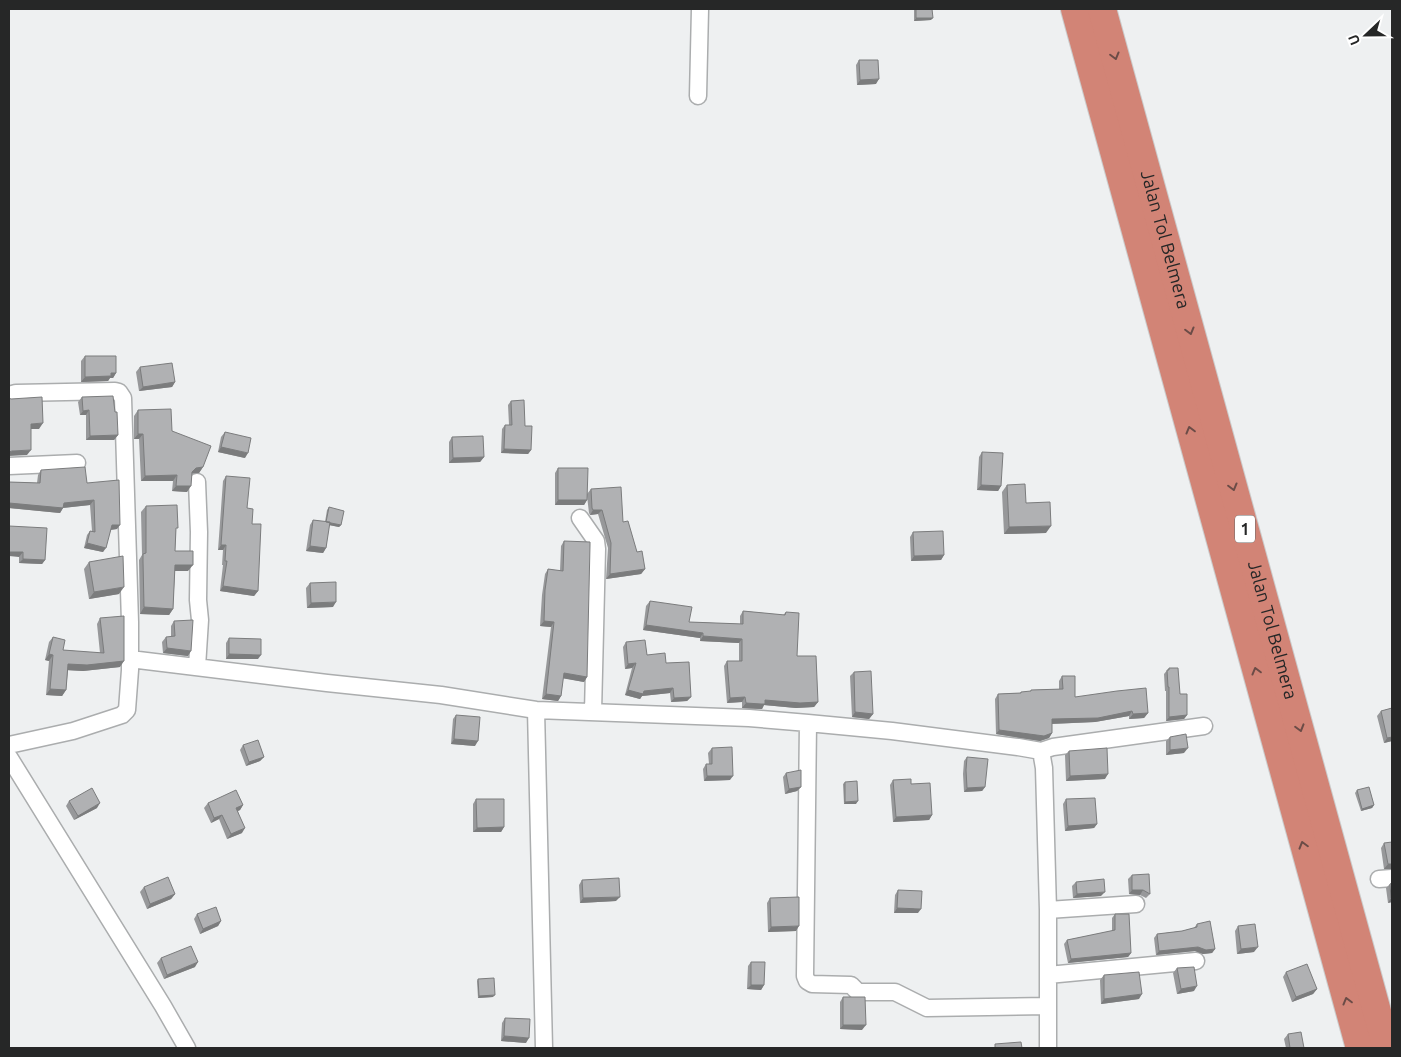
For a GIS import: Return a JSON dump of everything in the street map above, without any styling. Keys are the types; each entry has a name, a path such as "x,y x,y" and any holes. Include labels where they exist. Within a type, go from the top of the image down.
{"highway":[{"name":"Jalan Tol Belmera","path":"1075,9 1360,1048"},
{"name":"Jalan Tol Belmera","path":"1102,9 1387,1048"}],"street":[{"path":"698,96 700,9"},
{"path":"9,395 21,393 115,391 119,392 123,398 130,659 128,710 122,715 80,729 9,745"},
{"path":"9,466 77,463"},
{"path":"197,482 199,532 198,600 200,620 197,667"},
{"path":"580,518 596,541 597,549 593,712"},
{"path":"130,659 441,695 536,710 749,718 911,734 1041,751 1204,726"},
{"path":"536,710 544,1048"},
{"path":"808,723 805,976 807,981 812,984 852,986 861,992 896,992 927,1008 1048,1006"},
{"path":"1041,751 1044,768 1048,910 1048,1048"},
{"path":"9,757 187,1048"},
{"path":"1048,910 1136,904"},
{"path":"1048,975 1196,961"}],"building":[{"path":"916,9 932,9 933,18 916,18"},
{"path":"859,60 878,60 879,79 860,80"},
{"path":"85,356 116,356 116,373 111,373 111,376 85,377"},
{"path":"172,363 175,382 143,387 140,367"},
{"path":"113,396 115,412 117,412 118,435 90,436 89,410 83,411 82,397"},
{"path":"42,397 43,423 31,424 31,450 9,452 9,398"},
{"path":"524,400 525,426 532,426 531,450 504,449 505,425 512,425 511,401"},
{"path":"171,409 172,431 211,446 203,467 196,468 192,472 191,486 176,486 177,475 145,476 143,434 138,434 138,410"},
{"path":"225,432 251,438 248,453 221,447"},
{"path":"483,436 484,457 453,458 452,437"},
{"path":"982,452 1003,453 1001,486 981,485"},
{"path":"85,467 87,483 119,480 120,525 112,525 106,548 87,543 90,531 95,532 94,500 64,503 63,508 9,503 9,482 40,483 41,470"},
{"path":"558,468 588,468 587,500 558,500"},
{"path":"226,476 250,478 247,508 253,509 252,524 261,524 258,591 223,586 227,561 225,561 226,545 221,545"},
{"path":"1025,484 1026,503 1050,502 1051,526 1009,527 1007,485"},
{"path":"621,487 623,522 628,521 637,552 642,551 645,569 610,574 611,543 602,510 593,510 592,508 591,489"},
{"path":"177,505 178,528 176,528 175,551 193,551 193,565 175,565 173,609 144,607 143,554 146,553 146,506"},
{"path":"329,507 344,511 341,525 326,522"},
{"path":"313,520 330,522 326,548 310,546"},
{"path":"9,526 47,528 45,560 23,559 23,552 9,552"},
{"path":"943,531 944,555 914,556 913,532"},
{"path":"564,541 590,542 590,545 587,677 564,673 561,696 546,694 554,622 544,621 548,569 563,571"},
{"path":"123,556 124,587 94,592 89,562"},
{"path":"336,582 336,602 311,603 310,583"},
{"path":"650,601 692,607 689,622 743,624 743,611 785,615 786,612 799,613 797,656 816,656 818,702 800,703 765,700 765,704 761,704 746,703 745,697 730,698 727,661 742,661 742,639 703,636 703,633 646,625"},
{"path":"124,616 124,661 87,665 68,664 66,690 50,689 53,655 49,654 53,637 65,640 63,650 104,653 100,618"},
{"path":"193,620 191,651 167,648 166,637 175,636 174,621"},
{"path":"229,638 261,639 261,655 229,654"},
{"path":"645,640 647,655 665,653 666,663 689,662 691,697 674,698 673,688 644,691 643,694 628,690 636,663 628,664 626,642"},
{"path":"1169,668 1178,668 1180,694 1187,694 1187,715 1169,717 1167,670"},
{"path":"871,671 873,714 855,712 854,672"},
{"path":"1062,676 1075,676 1075,697 1146,688 1148,713 1133,714 1132,711 1098,718 1052,719 1052,733 1044,736 999,730 998,694 1063,689"},
{"path":"1392,708 1392,737 1387,738 1381,711"},
{"path":"456,715 480,717 478,741 454,739"},
{"path":"1186,734 1188,748 1170,750 1170,737"},
{"path":"258,740 264,757 249,762 243,745"},
{"path":"732,747 733,776 707,776 706,764 712,764 712,748"},
{"path":"1107,748 1108,774 1070,776 1069,751"},
{"path":"967,757 988,759 985,787 967,788"},
{"path":"801,770 801,787 789,789 786,773"},
{"path":"911,779 911,784 930,783 932,815 896,817 893,780"},
{"path":"857,781 858,801 845,802 845,782"},
{"path":"1369,787 1374,805 1362,809 1357,790"},
{"path":"92,788 100,803 78,816 69,801"},
{"path":"236,790 243,805 236,808 245,828 231,834 222,815 214,818 208,803"},
{"path":"1095,798 1097,824 1068,826 1066,799"},
{"path":"476,799 504,799 504,827 477,828"},
{"path":"1392,842 1392,864 1388,864 1384,843"},
{"path":"1149,874 1150,894 1143,890 1132,890 1132,875"},
{"path":"168,877 175,894 150,904 144,887"},
{"path":"619,878 620,897 583,898 582,880"},
{"path":"1104,879 1105,892 1077,894 1076,882"},
{"path":"1392,883 1392,898 1391,898 1390,884"},
{"path":"898,890 922,891 921,909 897,908"},
{"path":"799,897 799,926 771,927 770,898"},
{"path":"216,907 221,921 203,929 197,914"},
{"path":"1115,914 1129,914 1131,953 1071,959 1067,940 1115,930"},
{"path":"1210,921 1215,949 1206,950 1198,947 1159,951 1157,934 1182,931 1197,927 1197,924"},
{"path":"1255,924 1258,947 1241,949 1238,926"},
{"path":"191,946 198,962 167,975 161,958"},
{"path":"751,962 765,962 764,985 751,985"},
{"path":"1307,964 1317,989 1296,997 1286,972"},
{"path":"1194,967 1197,986 1181,989 1177,968"},
{"path":"1139,972 1142,994 1104,999 1104,975"},
{"path":"494,978 495,995 479,996 478,979"},
{"path":"843,997 865,997 866,1025 843,1025"},
{"path":"505,1018 530,1019 529,1038 504,1036"},
{"path":"1301,1032 1304,1048 1290,1048 1288,1034"},
{"path":"1021,1042 1022,1048 995,1048 995,1044"}]}
